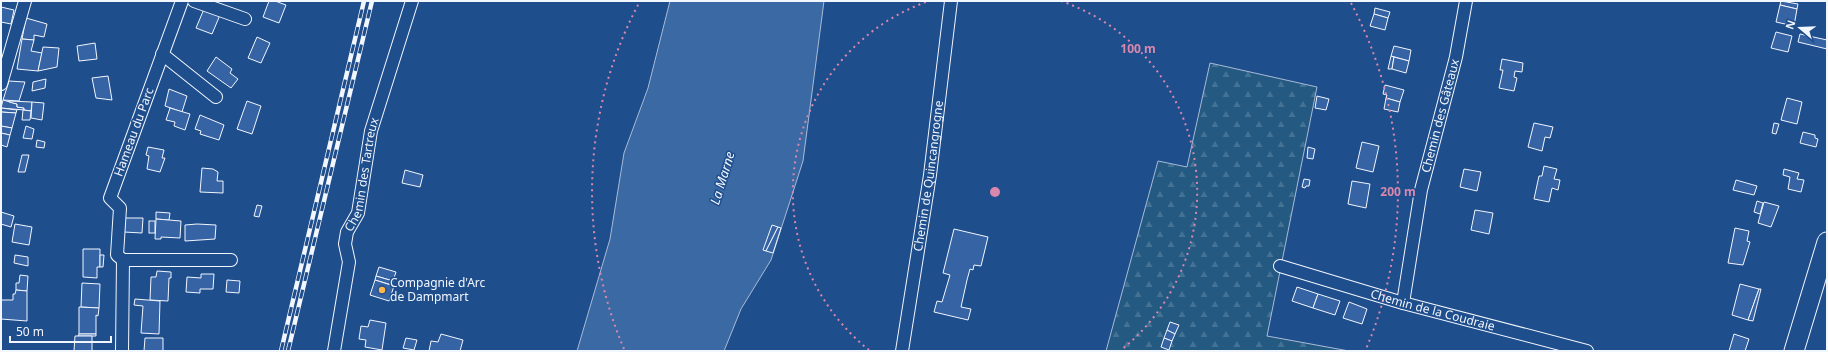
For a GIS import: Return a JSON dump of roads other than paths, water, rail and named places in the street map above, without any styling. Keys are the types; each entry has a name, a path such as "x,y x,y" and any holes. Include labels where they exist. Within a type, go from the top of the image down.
{"main road":[{"path":"1794,351 1827,242"}],"street":[{"path":"1,84 25,1"},
{"name":"Hameau du Parc","path":"122,351 123,260 117,255 120,208 110,198 182,1"},
{"path":"194,1 245,19"},
{"name":"Chemin des Tartreux","path":"334,351 349,262 345,244 347,232 358,212 371,131 412,1"},
{"name":"Chemin de Quincangrogne","path":"902,351 929,185 951,1"},
{"name":"Chemin des Gâteaux","path":"1403,303 1421,190 1456,57 1466,1"},
{"path":"162,54 216,96"},
{"path":"123,260 231,260"},
{"name":"Chemin de la Coudraie","path":"1280,266 1403,303 1587,351"}],"water":[{"name":"La Marne","path":"670,1 824,1 803,161 771,260 741,309 724,351 577,351 610,239 624,153 648,88"}],"railway":[{"path":"281,351 364,1"},
{"path":"288,351 372,1"}],"place":[{"name":"Compagnie d'Arc de Dampmart","path":"382,290"}]}
